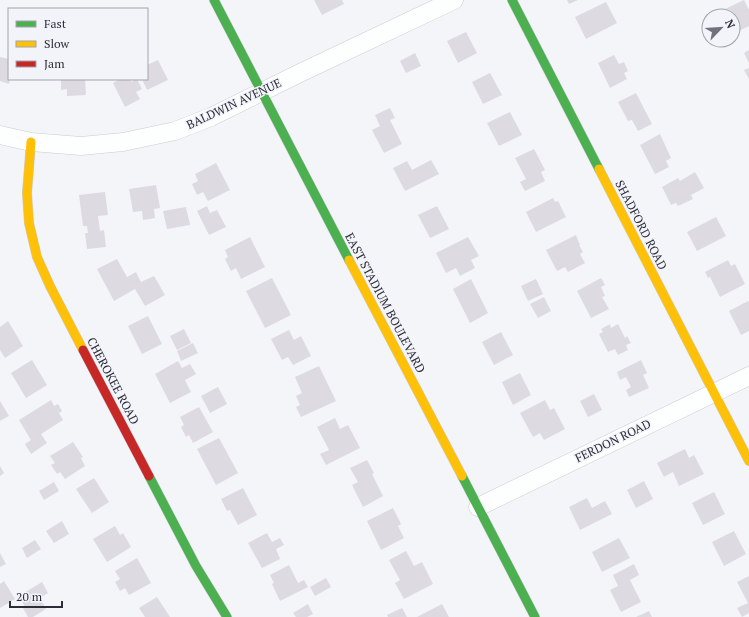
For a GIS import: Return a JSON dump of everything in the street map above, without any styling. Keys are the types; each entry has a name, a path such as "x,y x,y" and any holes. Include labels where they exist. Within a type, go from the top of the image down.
{"street":[{"name":"EAST STADIUM BOULEVARD","path":"214,0 535,617"},
{"name":"BALDWIN AVENUE","path":"0,135 31,142 81,146 123,142 175,131 211,117 300,72 454,0"},
{"name":"SHADFORD ROAD","path":"512,0 749,461"},
{"name":"CHEROKEE ROAD","path":"31,142 27,193 30,223 37,257 50,286 188,552 226,617"},
{"name":"FERDON ROAD","path":"478,507 749,376"}],"building":[{"path":"314,0 342,0 344,4 322,15"},
{"path":"567,0 578,0 569,4"},
{"path":"744,0 749,10 749,26 741,30 741,8 727,8"},
{"path":"606,2 617,23 586,39 575,17"},
{"path":"466,32 477,53 458,63 447,41"},
{"path":"749,50 749,63 744,53"},
{"path":"415,53 421,66 406,73 400,61"},
{"path":"614,55 619,64 624,62 628,71 624,73 627,79 610,88 598,63"},
{"path":"0,57 8,59 8,80 10,80 9,84 0,81"},
{"path":"158,60 168,80 147,90 142,80 148,80 148,65"},
{"path":"749,68 749,79 744,70"},
{"path":"490,73 502,95 483,104 472,82"},
{"path":"61,80 85,80 86,95 67,96 67,89 61,90"},
{"path":"118,80 130,80 131,82 138,80 142,89 136,92 140,99 125,107 113,83"},
{"path":"636,93 652,124 638,131 632,120 628,121 618,102"},
{"path":"390,108 395,118 390,120 402,144 384,153 372,130 380,126 375,115"},
{"path":"510,112 522,135 499,146 487,123"},
{"path":"660,134 671,158 666,161 669,167 655,174 640,145"},
{"path":"534,149 545,170 541,172 545,181 525,191 520,182 526,179 515,158"},
{"path":"431,160 439,174 405,191 393,168 407,161 412,170"},
{"path":"216,163 230,190 208,201 203,192 197,195 192,184 198,181 195,174"},
{"path":"695,172 704,188 691,195 693,199 678,206 676,203 671,205 662,187 678,178 680,181"},
{"path":"156,185 160,208 154,209 155,218 143,220 142,211 133,212 129,189"},
{"path":"105,192 108,215 98,216 100,231 104,230 106,247 87,249 85,233 88,233 87,226 83,226 79,195"},
{"path":"553,198 555,202 558,201 566,217 536,232 526,212"},
{"path":"207,206 210,213 217,210 226,227 209,235 197,211"},
{"path":"437,206 449,229 430,238 418,215"},
{"path":"186,207 190,225 167,229 163,211"},
{"path":"716,217 726,236 697,251 687,232"},
{"path":"576,235 583,252 580,254 585,263 568,272 565,267 557,271 546,250"},
{"path":"250,237 265,267 241,279 236,268 231,271 225,259 228,257 225,250"},
{"path":"468,237 479,256 471,260 475,268 460,276 456,268 446,273 436,253"},
{"path":"117,259 127,277 136,272 141,282 154,276 165,295 145,306 135,289 114,301 97,269"},
{"path":"728,260 731,266 735,264 745,284 720,297 710,277 708,278 705,272"},
{"path":"272,278 291,315 265,328 246,291"},
{"path":"601,278 605,285 601,287 605,296 602,297 609,309 591,318 577,291"},
{"path":"471,279 488,313 470,323 453,289"},
{"path":"536,279 543,294 528,301 521,286"},
{"path":"544,297 551,311 538,318 530,304"},
{"path":"748,301 749,331 741,335 729,311"},
{"path":"148,316 162,344 142,354 128,326"},
{"path":"8,321 23,346 5,358 0,350 0,327"},
{"path":"610,324 611,328 618,324 625,338 627,336 631,343 626,345 628,350 618,355 615,349 608,352 599,334 603,332 601,329"},
{"path":"184,329 191,343 177,350 170,336"},
{"path":"289,330 294,340 301,336 311,356 293,365 288,357 282,360 271,339"},
{"path":"501,332 513,355 494,365 482,342"},
{"path":"193,343 198,353 181,361 177,351"},
{"path":"32,360 47,385 26,398 11,373"},
{"path":"641,360 647,373 643,375 649,388 629,397 626,390 631,387 626,377 620,380 617,372"},
{"path":"178,361 182,368 190,364 196,374 185,380 191,392 170,403 155,374"},
{"path":"319,366 336,401 301,417 296,407 300,405 296,396 302,393 295,377"},
{"path":"520,373 531,395 513,405 502,382"},
{"path":"218,387 227,404 210,413 201,396"},
{"path":"594,394 602,410 588,417 580,401"},
{"path":"51,400 54,406 58,404 62,411 59,413 63,420 41,434 47,443 31,454 25,444 31,440 19,420"},
{"path":"545,400 550,410 554,408 565,429 544,440 540,433 533,437 520,413"},
{"path":"0,401 9,416 0,421"},
{"path":"199,407 213,432 193,443 189,435 186,437 181,427 184,425 180,417"},
{"path":"335,418 340,429 348,425 360,448 326,465 320,454 329,450 317,427"},
{"path":"219,438 238,473 216,485 197,449"},
{"path":"73,442 83,457 81,458 85,466 65,479 60,472 57,474 51,465 55,463 50,456"},
{"path":"685,449 689,458 694,455 704,474 679,486 673,472 664,477 657,463"},
{"path":"367,460 383,496 363,507 352,485 358,482 350,468"},
{"path":"0,466 4,473 0,476"},
{"path":"94,478 109,502 92,513 76,489"},
{"path":"644,481 653,499 636,508 627,490"},
{"path":"54,482 59,491 44,500 39,491"},
{"path":"243,488 257,515 238,525 230,510 227,511 221,499"},
{"path":"714,492 725,514 703,525 692,503"},
{"path":"587,498 592,508 605,501 612,514 580,530 569,507"},
{"path":"393,508 401,524 398,526 404,538 381,550 367,521"},
{"path":"62,521 69,534 54,543 46,531"},
{"path":"115,526 120,535 123,533 131,547 107,562 93,539"},
{"path":"734,531 746,554 724,566 712,542"},
{"path":"267,533 272,542 280,538 284,545 276,549 280,559 262,568 248,543"},
{"path":"619,538 630,558 602,572 592,552"},
{"path":"35,540 41,549 27,558 22,548"},
{"path":"406,551 414,566 422,562 433,584 404,599 395,583 400,580 389,560"},
{"path":"0,553 6,564 0,567"},
{"path":"137,558 151,583 129,595 125,588 120,591 115,582 120,579 115,571"},
{"path":"634,564 639,575 630,580 641,602 621,612 610,590 618,586 613,575"},
{"path":"289,565 298,583 304,580 308,587 280,601 272,584 274,583 270,575"},
{"path":"749,576 749,613 742,617 737,608 748,603 737,582"},
{"path":"326,578 331,587 315,596 310,587"},
{"path":"4,581 15,599 0,608 0,584"},
{"path":"42,582 48,593 40,598 46,609 33,617 28,617 19,596"},
{"path":"157,597 170,617 145,617 139,608"},
{"path":"308,604 313,614 307,617 296,617 293,613"},
{"path":"442,604 449,617 417,617"},
{"path":"402,608 407,617 388,617 387,615"},
{"path":"649,611 652,617 636,617"}],"traffic: fast":[{"path":"214,0 349,260"},
{"path":"512,0 599,169"},
{"path":"149,476 196,566 227,617"},
{"path":"462,476 535,617"}],"traffic: slow":[{"path":"31,142 27,193 29,223 37,257 50,286 83,350"},
{"path":"599,169 749,461"},
{"path":"349,260 462,476"}],"traffic: jam":[{"path":"83,350 149,476"}]}
